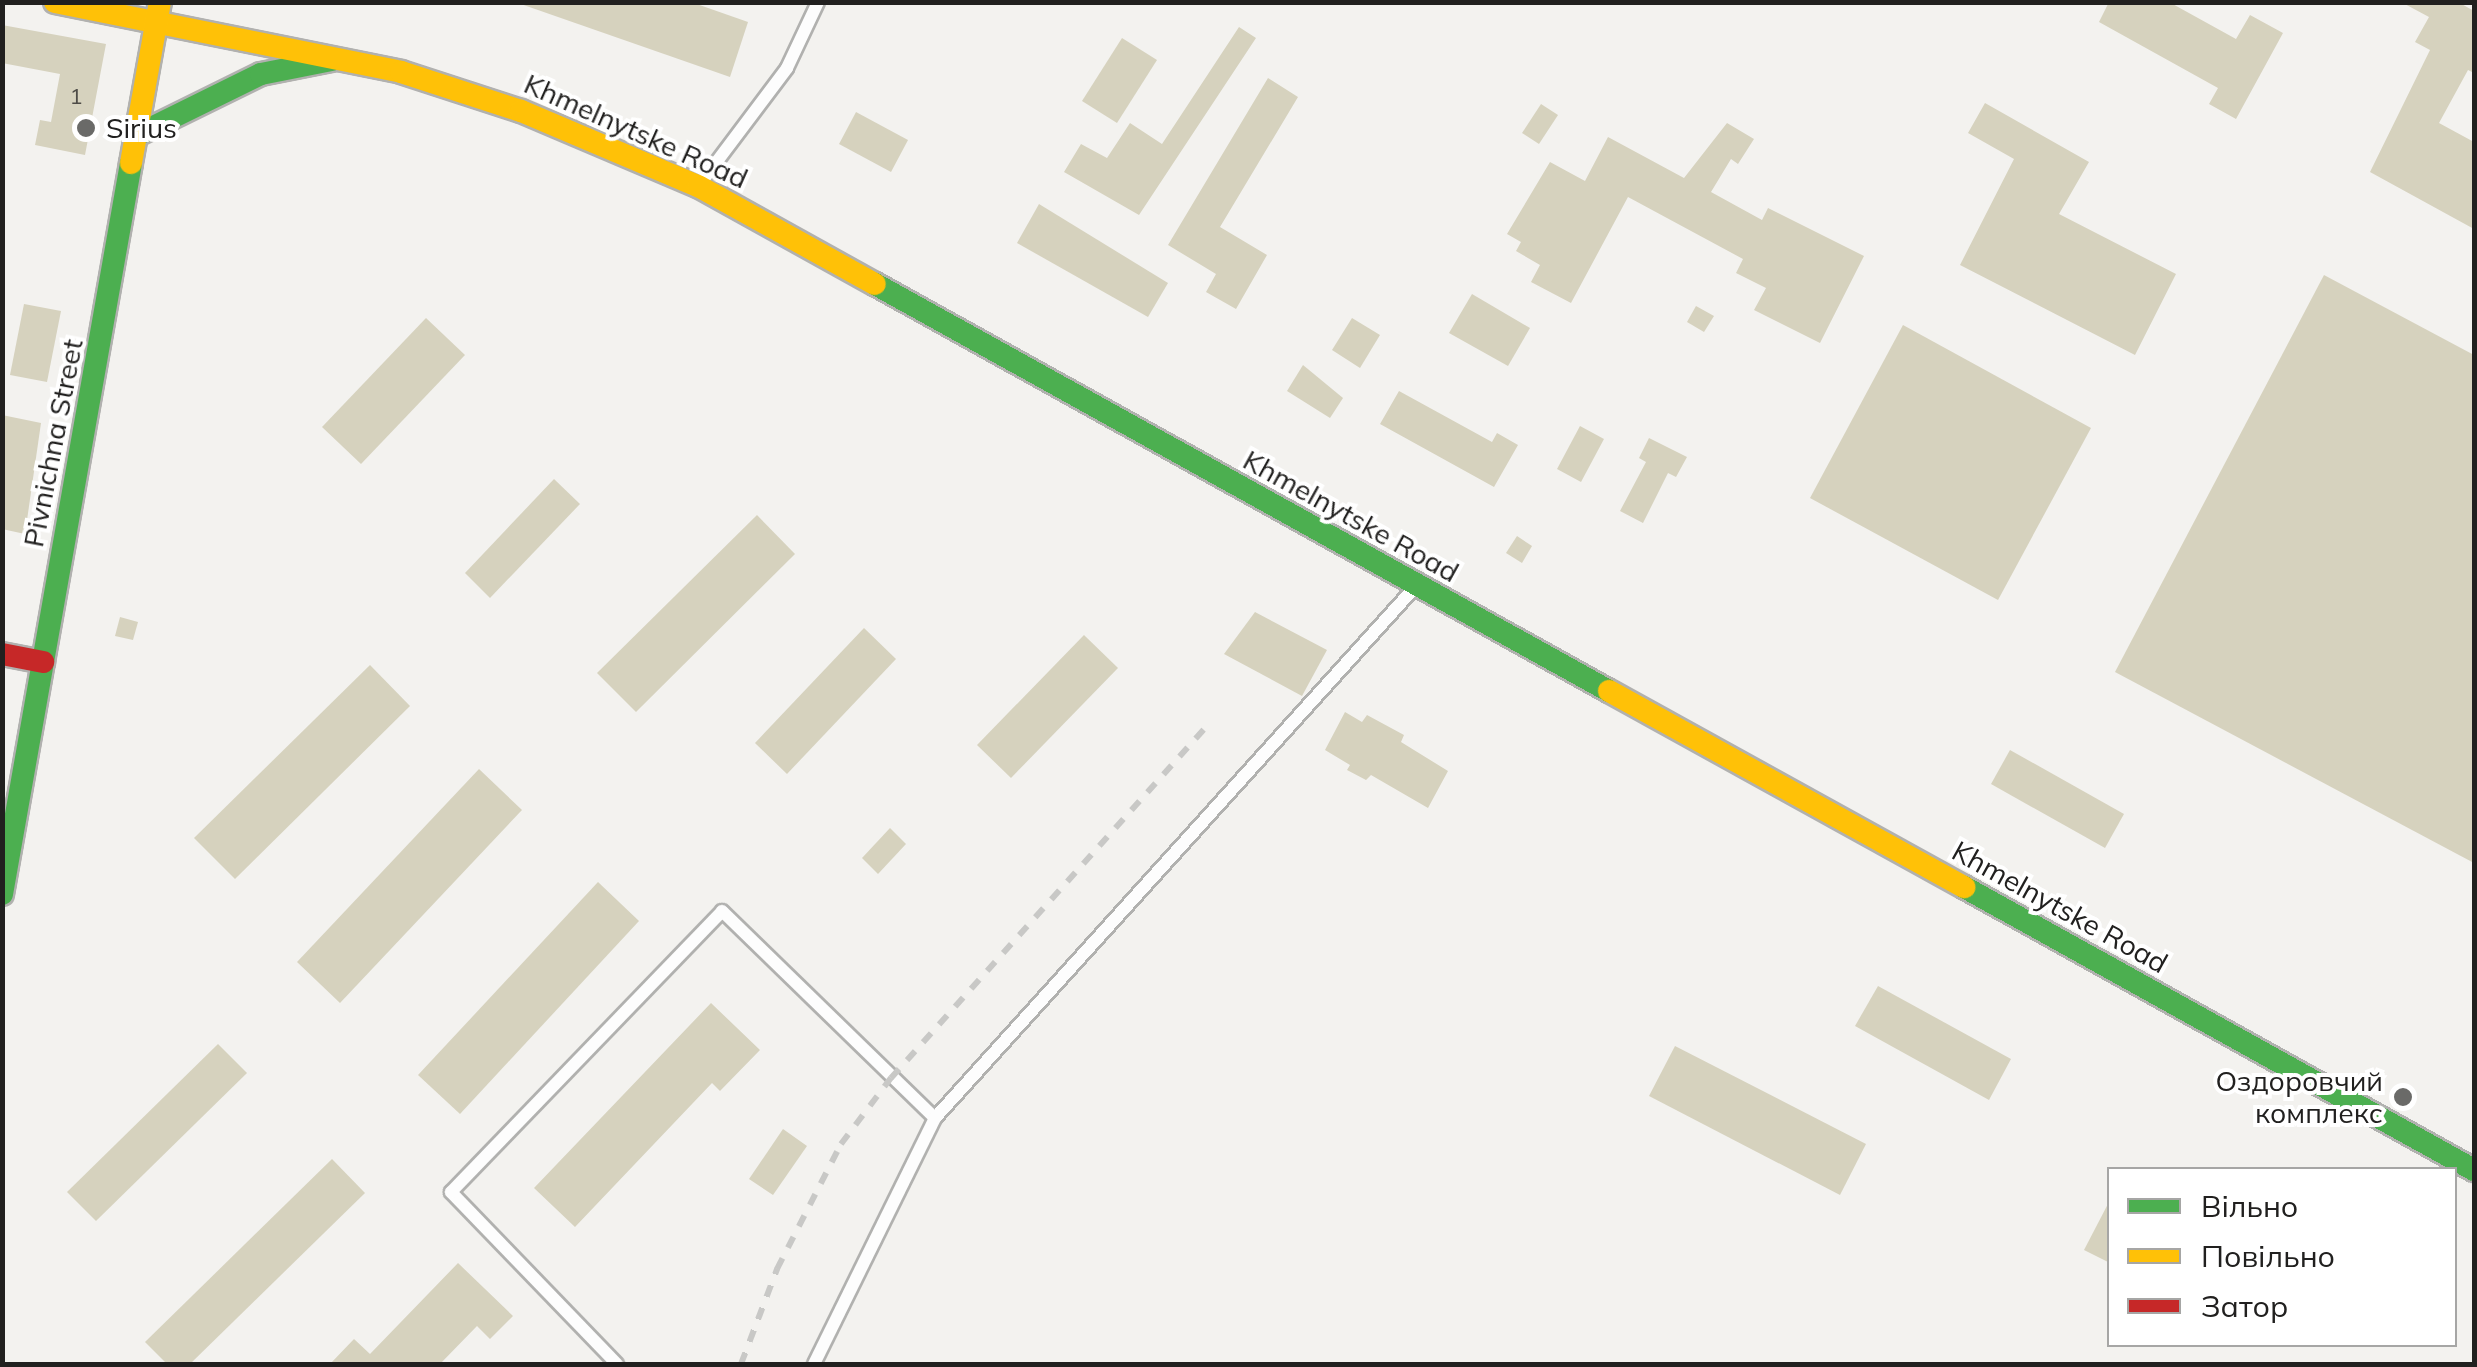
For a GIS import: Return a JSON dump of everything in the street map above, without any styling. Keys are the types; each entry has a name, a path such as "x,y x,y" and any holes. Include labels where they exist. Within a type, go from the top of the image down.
{"street":[{"name":"Khmelnytske Road","path":"55,2 158,11 240,28 521,111 698,186 2474,1170"},
{"name":"Pivnichna Street","path":"2,894 158,11"},
{"path":"139,134 261,74 341,58"},
{"path":"2,654 43,662"}],"lane":[{"path":"698,186 788,68 818,2"},
{"path":"814,1364 935,1118 1416,586"},
{"path":"617,1364 451,1192 722,911 935,1118"}],"building":[{"path":"515,2 691,2 748,22 730,77"},
{"path":"2109,2 2169,2 2236,39 2250,15 2283,33 2236,119 2209,104 2218,88 2099,22"},
{"path":"2401,2 2458,2 2474,11 2474,73 2468,70 2439,123 2474,142 2474,229 2370,172 2430,50 2415,42 2429,17"},
{"path":"2,25 106,44 85,155 35,145 40,120 51,122 60,74 2,63"},
{"path":"1239,27 1256,38 1139,215 1064,172 1081,144 1107,158 1130,123 1162,144"},
{"path":"1122,38 1157,60 1117,123 1082,101"},
{"path":"1268,78 1298,97 1220,227 1267,255 1236,309 1206,292 1216,274 1168,245"},
{"path":"1985,103 2089,162 2059,214 2176,274 2135,355 1960,265 2014,159 1968,133"},
{"path":"1541,104 1558,115 1539,144 1522,133"},
{"path":"856,112 908,140 891,172 839,144"},
{"path":"1727,123 1754,139 1738,164 1731,159 1711,192 1762,220 1768,208 1864,256 1820,343 1754,310 1766,288 1736,273 1743,259 1628,197 1571,303 1531,282 1540,265 1516,251 1521,242 1507,234 1550,162 1585,181 1608,137 1684,178"},
{"path":"1039,204 1168,283 1148,317 1017,243"},
{"path":"2324,275 2474,355 2474,863 2115,672"},
{"path":"1472,294 1530,328 1508,366 1449,333"},
{"path":"24,304 61,311 47,382 10,375"},
{"path":"1696,306 1714,316 1704,332 1687,322"},
{"path":"426,318 465,355 361,464 322,427"},
{"path":"1352,318 1380,335 1360,368 1332,350"},
{"path":"1903,325 2091,428 1998,600 1810,498"},
{"path":"1303,365 1343,398 1330,418 1287,391"},
{"path":"1399,391 1492,442 1497,433 1518,445 1494,487 1380,424"},
{"path":"2,415 41,423 25,534 2,529"},
{"path":"1580,426 1604,439 1581,482 1557,469"},
{"path":"1649,438 1687,457 1676,477 1668,473 1643,523 1620,511 1646,462 1639,458"},
{"path":"554,479 580,504 490,598 465,573"},
{"path":"757,515 795,554 636,712 597,673"},
{"path":"1517,536 1532,546 1522,563 1506,553"},
{"path":"1255,612 1327,650 1302,696 1224,654"},
{"path":"120,617 138,622 133,640 115,636"},
{"path":"864,628 896,659 787,774 755,743"},
{"path":"1084,635 1118,668 1011,778 977,745"},
{"path":"370,665 410,706 235,879 194,838"},
{"path":"1345,712 1362,722 1367,715 1404,735 1401,742 1448,771 1428,808 1371,775 1366,780 1347,770 1350,765 1325,750"},
{"path":"2010,750 2124,814 2105,848 1991,784"},
{"path":"479,769 522,810 340,1003 297,962"},
{"path":"890,828 906,844 878,874 862,858"},
{"path":"598,882 639,921 460,1114 418,1075"},
{"path":"1878,986 2011,1059 1989,1100 1855,1026"},
{"path":"711,1003 760,1050 720,1091 712,1083 575,1227 534,1188"},
{"path":"218,1044 247,1073 96,1221 67,1192"},
{"path":"1675,1046 1866,1144 1840,1195 1649,1096"},
{"path":"783,1129 807,1146 773,1195 749,1179"},
{"path":"332,1159 365,1193 190,1364 167,1364 145,1342"},
{"path":"2107,1206 2107,1262 2084,1250"},
{"path":"458,1263 513,1316 490,1339 477,1326 440,1364 330,1364 354,1339 370,1354"}],"railway":[{"path":"741,1364 777,1269 841,1144 891,1078 1208,725"}],"traffic: fast":[{"path":"139,134 261,74 332,60"},
{"path":"2,894 131,163"},
{"path":"875,284 1609,691"},
{"path":"1964,887 2474,1170"}],"traffic: slow":[{"path":"55,2 401,72 521,111 698,186 875,284"},
{"path":"131,163 160,2"},
{"path":"1609,691 1964,887"}],"traffic: jam":[{"path":"2,654 43,662"}],"place":[{"name":"Sirius","path":"86,128"},
{"name":"Оздоровчий комплекс","path":"2403,1097"}]}
